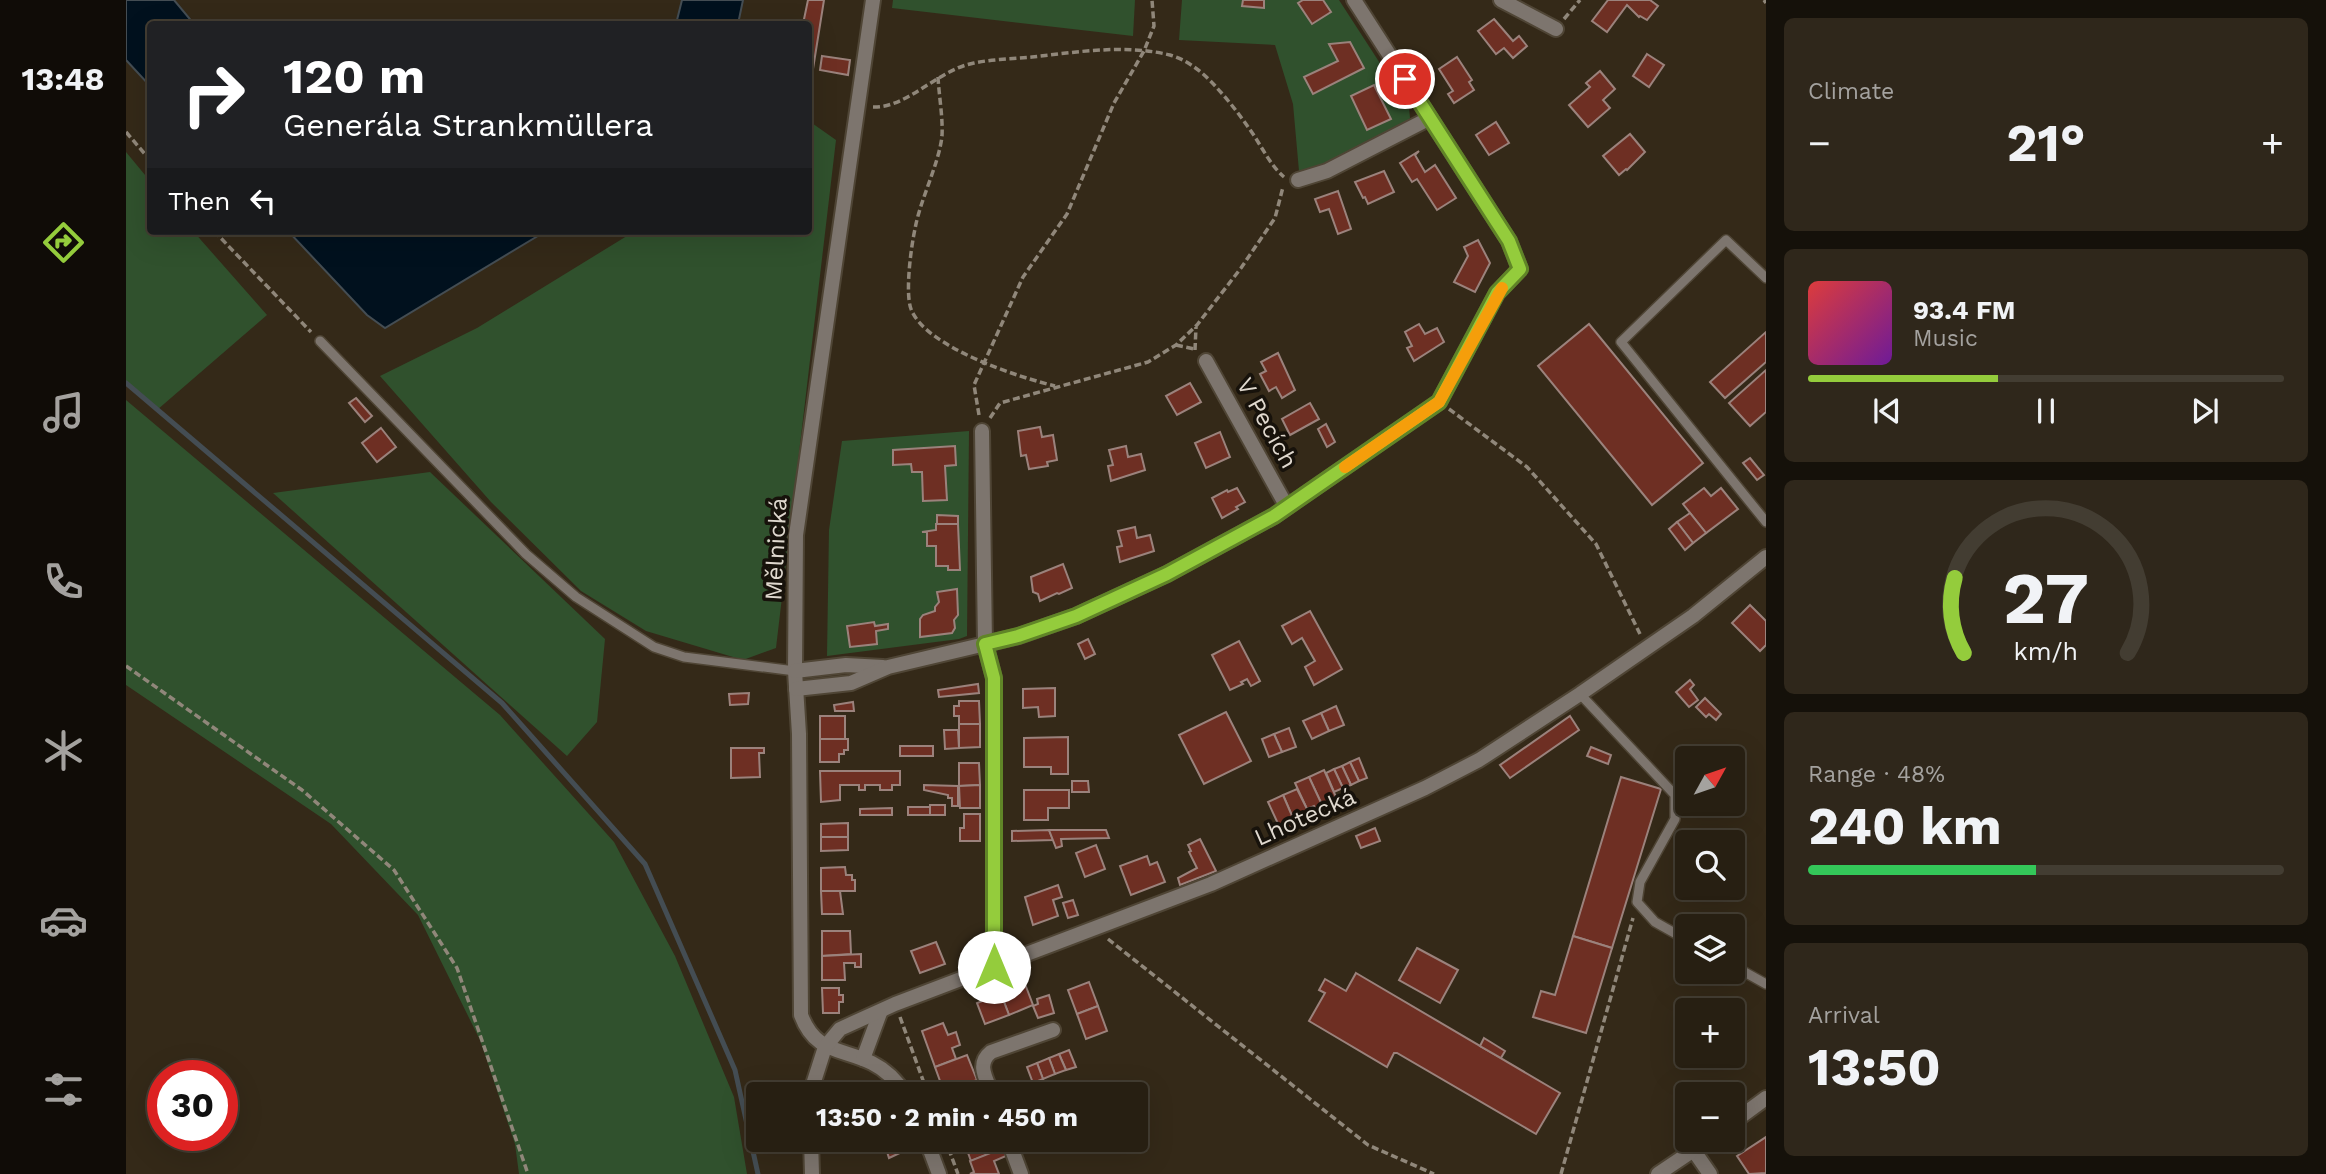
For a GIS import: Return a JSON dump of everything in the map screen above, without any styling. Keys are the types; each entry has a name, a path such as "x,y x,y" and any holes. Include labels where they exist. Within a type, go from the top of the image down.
{"street":[{"name":"Mělnická","path":"825,1047 809,1033 801,1015 799,734 795,671 796,536 873,0"},
{"path":"796,689 851,683 888,667 1018,636 1076,616 1167,574 1287,507 1439,402 1497,293 1520,269 1509,241 1354,0"},
{"path":"1501,0 1556,29"},
{"path":"1292,179 1327,171 1430,118"},
{"name":"V Pecích","path":"1206,361 1287,507"},
{"path":"982,431 985,644 994,678 994,967"},
{"name":"Lhotecká","path":"825,1047 840,1030 895,1004 1211,884 1425,788 1479,760 1693,616 1766,557"},
{"path":"795,671 846,665 888,667"},
{"path":"863,1059 880,1013"},
{"path":"988,1082 982,1066 984,1058 991,1052 1053,1030"},
{"path":"814,1082 825,1047 863,1059 884,1071 894,1082"},
{"path":"1745,1113 1766,1098"},
{"path":"811,1152 812,1174"},
{"path":"931,1152 939,1174"},
{"path":"1013,1152 1021,1174"},
{"path":"1658,1174 1694,1152 1710,1174"}],"lane":[{"path":"1766,278 1726,240 1621,342 1766,522"},
{"path":"320,341 526,554 576,597 654,648 684,657 795,671"},
{"path":"1580,694 1675,795 1675,819 1640,881 1637,902 1655,922 1675,933"},
{"path":"1745,972 1766,984"}],"path":[{"path":"982,431 974,385 1023,277 1067,214 1114,103 1144,51 1154,26 1152,0"},
{"path":"1556,29 1580,0"},
{"path":"857,107 884,107 908,98 938,77 972,63 1096,50 1144,51 1172,56 1196,68 1216,87 1277,171 1292,179 1275,218 1241,268 1196,325 1176,345 1148,362 1000,403 982,431"},
{"path":"938,77 942,136 915,229 909,287 911,309 923,327 951,347 1026,379 1055,386"},
{"path":"126,132 147,156"},
{"path":"218,235 320,341"},
{"path":"1194,349 1196,325"},
{"path":"1176,345 1194,349 1206,361"},
{"path":"1439,402 1527,467 1596,544 1646,648"},
{"path":"126,666 302,790 394,870 457,968 528,1174"},
{"path":"1561,1174 1637,902"},
{"path":"1094,929 1368,1145 1434,1174"},
{"path":"895,1004 924,1082"},
{"path":"950,1152 958,1174"}],"green space":[{"path":"893,0 1135,0 1133,36 892,8"},
{"path":"1182,0 1339,0 1409,108 1410,118 1405,125 1327,163 1299,171 1293,104 1275,45 1179,40"},
{"path":"812,123 836,140 776,648 743,660 646,631 581,591 491,502 380,376 477,328 628,235 812,235"},
{"path":"126,152 147,177 147,235 197,235 267,315 157,410 126,383"},
{"path":"126,400 500,715 614,842 675,956 734,1097 747,1174 519,1174 515,1144 480,1040 418,915 331,824 126,685"},
{"path":"969,431 967,636 827,656 829,530 842,441"},
{"path":"430,472 605,639 597,722 567,756 273,493"}],"water":[{"path":"126,0 174,0 192,21 147,21 147,83 126,60"},
{"path":"682,0 743,0 739,21 677,21"},
{"path":"292,235 539,235 385,328 367,315"}],"building":[{"path":"808,0 824,0 813,69 812,21 804,21"},
{"path":"1243,0 1264,0 1264,8 1242,6"},
{"path":"1303,0 1323,0 1331,12 1312,24 1298,3"},
{"path":"1608,0 1650,0 1658,6 1647,20 1639,17 1627,5 1607,32 1592,21"},
{"path":"1494,19 1513,41 1519,36 1527,46 1513,58 1504,48 1496,54 1478,31"},
{"path":"1350,42 1364,68 1313,94 1304,77 1338,61 1329,44"},
{"path":"1647,54 1664,65 1649,87 1633,76"},
{"path":"822,56 850,60 848,75 820,70"},
{"path":"1457,57 1472,80 1469,82 1474,90 1454,103 1448,94 1453,91 1439,69"},
{"path":"1600,71 1615,89 1603,100 1610,108 1588,127 1569,105 1590,87 1586,83"},
{"path":"1374,85 1391,119 1367,130 1351,96"},
{"path":"1496,122 1509,143 1489,155 1476,135"},
{"path":"1630,134 1645,152 1619,175 1603,156"},
{"path":"1419,151 1415,155 1425,172 1435,165 1456,198 1437,210 1417,179 1412,182 1400,163"},
{"path":"1384,171 1394,192 1368,204 1355,182"},
{"path":"1338,191 1351,229 1338,234 1329,209 1320,212 1315,199"},
{"path":"1478,240 1490,263 1475,292 1454,282 1468,256 1464,247"},
{"path":"1419,324 1425,334 1437,328 1444,342 1414,361 1407,348 1412,346 1405,332"},
{"path":"1589,324 1703,463 1652,505 1538,366"},
{"path":"1766,332 1766,362 1725,398 1710,382"},
{"path":"1278,353 1295,390 1282,398 1276,387 1269,391 1260,374 1266,371 1261,362"},
{"path":"1766,370 1766,412 1750,426 1729,403"},
{"path":"1190,383 1201,402 1177,415 1166,396"},
{"path":"356,398 372,416 365,422 349,403"},
{"path":"1310,403 1319,419 1290,435 1282,419"},
{"path":"1326,424 1335,442 1327,447 1318,429"},
{"path":"1040,427 1042,437 1053,435 1057,460 1047,462 1048,466 1029,469 1026,455 1021,456 1018,431"},
{"path":"381,428 396,447 377,462 362,443"},
{"path":"1220,432 1230,457 1206,468 1195,443"},
{"path":"955,446 956,465 945,466 947,500 923,501 922,472 912,472 911,464 893,465 893,450"},
{"path":"1126,446 1128,457 1141,454 1145,470 1111,481 1108,466 1113,465 1109,450"},
{"path":"1750,458 1764,475 1757,480 1743,463"},
{"path":"1237,488 1245,502 1222,518 1212,498"},
{"path":"1704,488 1711,496 1721,488 1738,509 1706,533 1683,504"},
{"path":"1690,513 1706,533 1693,543 1677,522"},
{"path":"937,515 958,516 958,524 937,524"},
{"path":"1677,522 1693,543 1685,550 1669,529"},
{"path":"936,524 958,524 960,570 936,566 936,546 927,546 927,532 922,532 936,530"},
{"path":"1135,527 1137,538 1150,535 1154,551 1120,562 1117,547 1122,546 1118,531"},
{"path":"1063,564 1072,588 1040,601 1038,594 1033,592 1031,577"},
{"path":"957,589 958,615 954,620 955,628 952,633 920,637 920,619 923,615 935,611 939,602 937,592"},
{"path":"1750,605 1766,621 1766,645 1760,651 1732,623"},
{"path":"1310,611 1342,669 1314,685 1305,667 1315,661 1302,638 1292,644 1282,626"},
{"path":"874,622 875,626 888,624 888,629 876,631 877,644 850,647 847,626"},
{"path":"1088,639 1095,654 1085,659 1078,644"},
{"path":"1239,641 1260,681 1251,686 1247,679 1230,690 1212,655"},
{"path":"1690,680 1694,685 1690,689 1698,700 1689,707 1676,692"},
{"path":"978,684 979,693 939,697 938,690"},
{"path":"1055,688 1055,716 1039,717 1038,707 1023,708 1023,689"},
{"path":"749,693 748,704 730,705 729,694"},
{"path":"1705,698 1721,714 1716,720 1709,714 1706,717 1696,707"},
{"path":"959,701 979,701 980,724 959,724 959,716 954,716 954,706 959,706"},
{"path":"853,702 854,711 835,711 834,705"},
{"path":"1336,706 1344,725 1329,731 1321,713"},
{"path":"1226,712 1251,761 1204,784 1179,735"},
{"path":"1321,713 1329,731 1312,739 1303,721"},
{"path":"820,716 845,716 845,739 820,739"},
{"path":"1570,716 1579,730 1510,778 1500,765"},
{"path":"959,724 980,724 980,747 959,748"},
{"path":"1289,728 1296,747 1282,752 1274,734"},
{"path":"944,730 958,730 959,748 945,749"},
{"path":"1274,734 1282,752 1269,757 1262,739"},
{"path":"1068,737 1068,774 1051,774 1051,767 1024,767 1024,738"},
{"path":"820,739 848,739 848,750 839,754 839,762 820,762"},
{"path":"900,746 933,746 933,756 900,756"},
{"path":"1591,747 1611,755 1608,764 1587,756"},
{"path":"731,748 764,748 764,753 759,753 760,777 731,778"},
{"path":"1359,758 1367,778 1359,781 1350,762"},
{"path":"1350,762 1359,781 1351,785 1342,766"},
{"path":"959,763 979,763 980,785 959,786"},
{"path":"1342,766 1351,785 1343,788 1334,769"},
{"path":"1334,769 1343,788 1334,792 1326,773"},
{"path":"1324,770 1336,797 1328,800 1330,804 1323,807 1309,777"},
{"path":"820,771 900,771 900,785 892,785 892,790 880,790 880,785 865,785 865,790 859,790 859,785 840,785 840,800 821,802"},
{"path":"1309,777 1323,807 1316,810 1314,806 1307,809 1295,783"},
{"path":"1621,777 1661,789 1612,948 1573,936"},
{"path":"1072,781 1088,781 1089,792 1072,792"},
{"path":"924,785 958,786 958,806 952,806 952,798 948,798 948,795 924,790"},
{"path":"980,785 980,808 960,808 959,786"},
{"path":"1297,789 1310,815 1302,818 1304,822 1296,825 1283,795"},
{"path":"1024,790 1069,790 1069,808 1048,808 1048,820 1024,820"},
{"path":"1283,795 1296,825 1289,828 1287,825 1280,828 1268,802"},
{"path":"930,805 945,805 945,815 930,815"},
{"path":"908,807 930,807 930,815 908,815"},
{"path":"892,808 892,815 860,815 860,809"},
{"path":"964,814 980,814 980,841 960,841"},
{"path":"848,823 848,837 821,837 821,824"},
{"path":"1375,828 1380,841 1361,848 1356,836"},
{"path":"1049,830 1053,840 1012,841 1012,831"},
{"path":"1049,830 1106,830 1109,838 1061,839 1062,846 1056,848"},
{"path":"821,837 848,837 848,850 821,851"},
{"path":"1200,839 1216,871 1180,885 1178,878 1197,868 1188,845"},
{"path":"1096,845 1105,869 1085,877 1076,853"},
{"path":"1147,856 1150,865 1157,862 1165,882 1131,895 1120,866"},
{"path":"845,867 846,875 852,875 852,880 855,880 855,891 821,891 821,868"},
{"path":"1058,885 1062,897 1053,900 1058,916 1033,925 1025,897"},
{"path":"821,891 840,891 843,914 822,914"},
{"path":"1073,900 1078,915 1068,918 1063,903"},
{"path":"822,931 850,931 851,954 822,956"},
{"path":"1573,936 1612,948 1586,1033 1533,1017 1541,991 1555,995"},
{"path":"936,942 945,964 920,973 911,951"},
{"path":"1417,948 1458,970 1440,1003 1399,980"},
{"path":"861,954 861,967 855,967 855,963 844,963 845,980 822,980 822,956"},
{"path":"1356,973 1560,1093 1536,1134 1397,1053 1394,1053 1387,1067 1309,1021 1325,993 1319,990 1325,979 1346,991"},
{"path":"1089,982 1098,1006 1077,1014 1068,990"},
{"path":"1025,984 1033,1005 1009,1015 1001,994"},
{"path":"822,988 839,988 843,1002 839,1002 839,1013 823,1013"},
{"path":"1001,994 1009,1015 985,1024 977,1003"},
{"path":"1049,995 1054,1013 1038,1018 1033,1006 1038,1004 1037,999"},
{"path":"1098,1006 1107,1031 1086,1039 1077,1014"},
{"path":"943,1023 948,1035 956,1032 960,1045 952,1048 956,1059 935,1067 922,1031"},
{"path":"1484,1038 1505,1051 1501,1058 1480,1046"},
{"path":"1069,1050 1076,1067 1066,1070 1059,1054"},
{"path":"1059,1054 1066,1070 1055,1074 1049,1058"},
{"path":"967,1055 977,1080 940,1082 935,1067"},
{"path":"1049,1058 1055,1074 1043,1079 1037,1063"},
{"path":"1037,1063 1043,1079 1033,1082 1027,1067"},
{"path":"1766,1137 1766,1173 1749,1174 1737,1156"},
{"path":"887,1152 902,1152 889,1158"},
{"path":"968,1152 992,1152 992,1153 971,1161"},
{"path":"993,1152 1004,1152 1006,1156 994,1161 999,1174 970,1174 974,1172 970,1161"}],"waterway":[{"path":"126,383 502,703 645,864 735,1070 758,1174"}],"slow traffic":[{"path":"1345,467 1439,402 1502,288"}],"route":[{"path":"994,967 994,678 985,644 1076,616 1167,574 1274,516 1439,402 1497,293 1520,269 1509,241 1405,79"}]}
